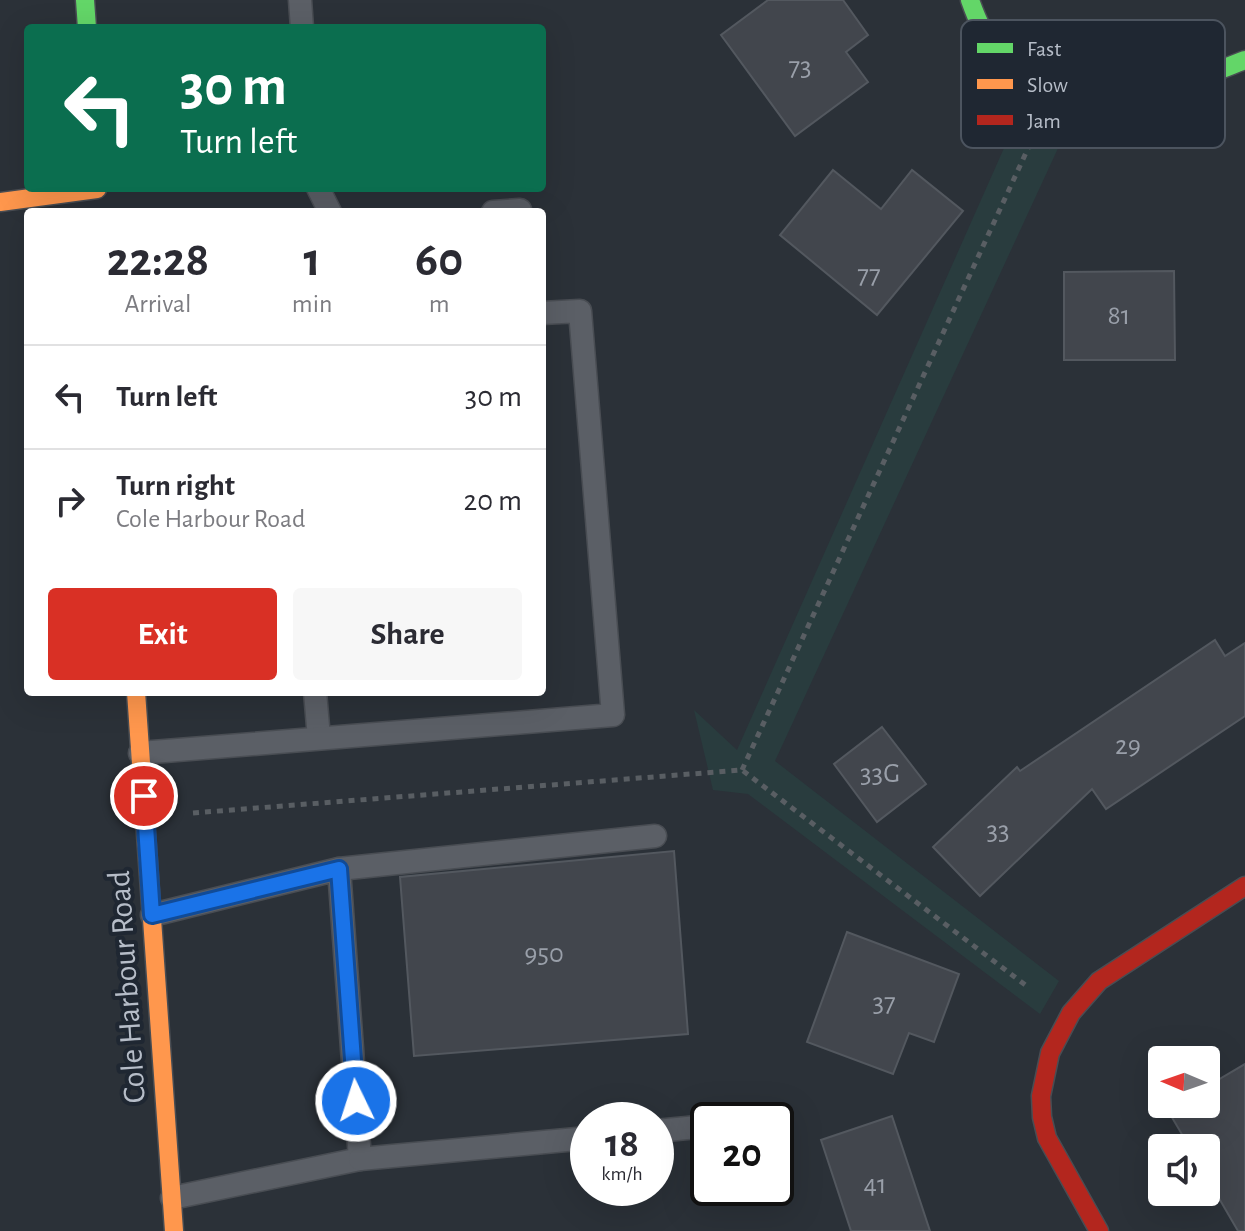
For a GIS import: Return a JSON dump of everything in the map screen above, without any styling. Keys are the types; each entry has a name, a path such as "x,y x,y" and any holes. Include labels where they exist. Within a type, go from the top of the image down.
{"street":[{"path":"85,0 87,24"},
{"path":"970,0 976,20"},
{"path":"1225,67 1245,60"},
{"path":"0,202 69,192"},
{"name":"Cole Harbour Road","path":"136,696 174,1231"},
{"path":"1099,1231 1047,1140 1042,1120 1050,1054 1067,1017 1099,981 1245,886"}],"lane":[{"path":"300,0 302,24"},
{"path":"140,753 613,715 580,311 546,313"},
{"path":"315,696 319,738"},
{"path":"152,915 339,869 655,836"},
{"path":"339,869 360,1159"},
{"path":"172,1198 360,1159 570,1140"}],"path":[{"path":"742,770 1028,148"},
{"path":"145,817 742,770 1067,1017"}],"shaded area":[{"path":"1004,148 1058,148 775,761 1059,981 1040,1014 748,794 713,790 694,710 737,750"}],"building":[{"path":"768,0 843,0 868,35 846,52 868,82 795,136 721,35"},
{"path":"833,170 881,209 912,170 963,211 877,315 780,235"},
{"path":"1174,271 1175,360 1064,360 1064,272"},
{"path":"1215,640 1225,656 1245,643 1245,716 1106,809 1092,789 980,896 933,847 1017,767 1020,771"},
{"path":"882,727 926,784 877,822 834,764"},
{"path":"674,851 688,1034 414,1056 400,877"},
{"path":"847,932 959,974 934,1042 909,1033 893,1074 807,1042"},
{"path":"1245,1064 1245,1231 1238,1231 1220,1200 1220,1134 1182,1134 1172,1118 1220,1118 1220,1079"},
{"path":"892,1116 930,1231 851,1231 821,1140"}],"traffic: fast":[{"path":"85,0 87,24"},
{"path":"970,0 978,20"},
{"path":"1225,68 1245,60"}],"traffic: slow":[{"path":"0,202 75,192"},
{"path":"136,696 174,1231"}],"traffic: jam":[{"path":"1099,1231 1047,1138 1041,1096 1050,1053 1071,1013 1099,981 1245,886"}],"route":[{"path":"144,796 152,915 339,869 356,1101"}]}
